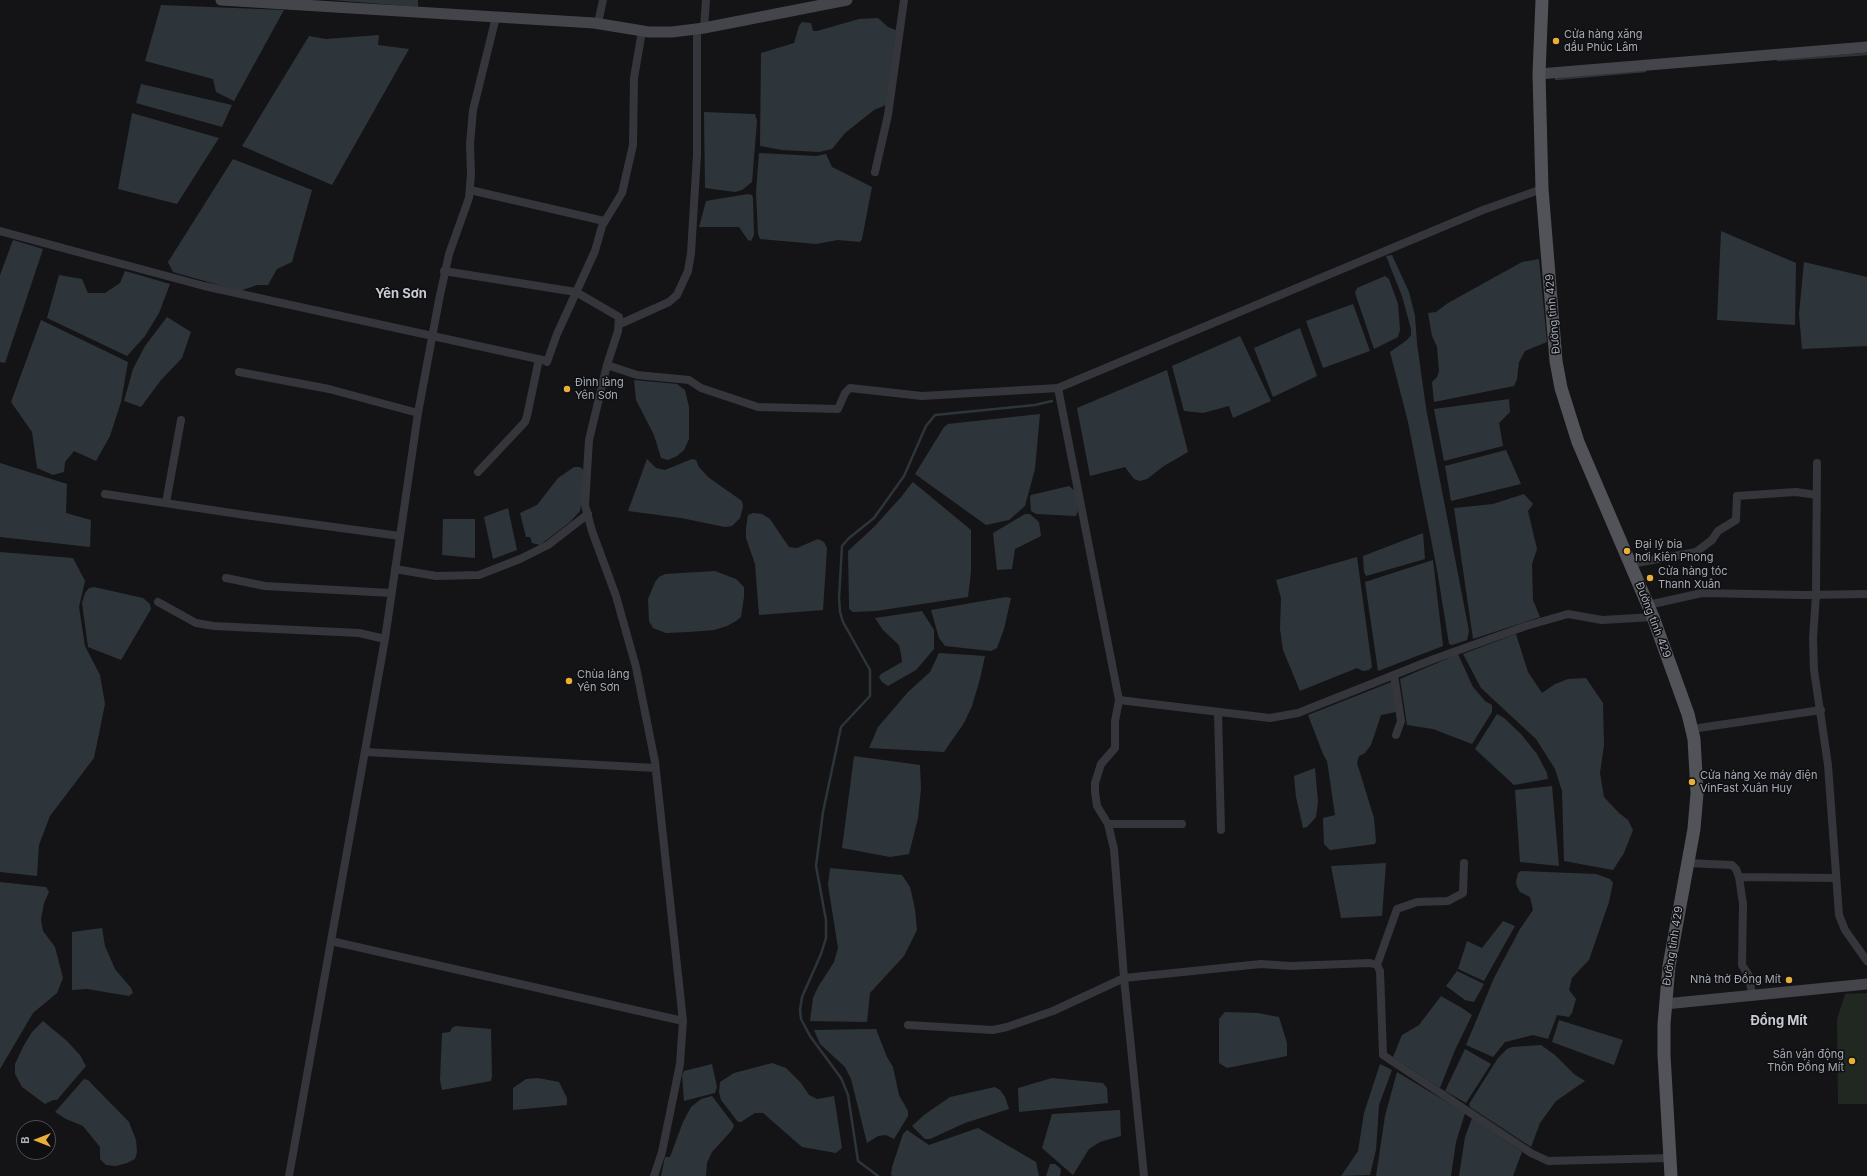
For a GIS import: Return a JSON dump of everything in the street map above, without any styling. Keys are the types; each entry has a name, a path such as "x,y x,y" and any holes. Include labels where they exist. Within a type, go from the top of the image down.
{"main road":[{"name":"Đường tỉnh 429","path":"1542,0 1539,74 1542,189 1556,361 1561,388 1578,442 1650,611 1692,729 1697,793 1694,830 1669,966 1665,1004 1664,1055 1671,1176"}],"street":[{"path":"221,0 598,23 642,31 672,32 700,29 833,1 847,0"},
{"path":"598,23 603,0"},
{"path":"620,324 669,302 677,295 688,271 691,253 697,155 700,29 706,0"},
{"path":"875,172 888,115 904,0"},
{"path":"289,1176 384,640 418,413 444,271 465,213 470,190 470,144 473,110 496,17"},
{"path":"478,472 524,422 544,361 595,251 604,221 622,193 633,145 634,78 642,31"},
{"path":"1539,74 1867,47"},
{"path":"607,365 637,375 689,380 701,388 758,407 838,409 845,392 850,388 922,396 1058,388 1482,210 1542,189"},
{"path":"470,190 604,221"},
{"path":"0,231 204,286 304,309 433,335 544,361"},
{"path":"444,271 576,292 619,317 620,324 607,365 589,440 585,505 592,531 616,596 636,667 655,768 683,1021 680,1064 662,1152 654,1176"},
{"path":"238,372 329,389 418,413"},
{"path":"1058,388 1119,700 1115,721 1115,748 1102,764 1095,784 1097,806 1108,824 1114,849 1124,978 1144,1176"},
{"path":"166,503 181,420"},
{"path":"1817,463 1816,595 1813,644 1814,670 1828,765 1839,915 1845,930 1867,961"},
{"path":"1631,564 1696,552 1712,540 1718,531 1736,520 1737,496 1796,492 1817,495"},
{"path":"105,494 400,536"},
{"path":"395,569 436,576 478,575 520,560 548,545 588,514"},
{"path":"226,578 265,586 391,593"},
{"path":"1119,700 1270,718 1298,713 1394,675 1526,626 1568,614 1602,620 1650,611 1702,593 1816,595 1867,594"},
{"path":"158,602 196,623 214,626 358,633 384,640"},
{"path":"1394,675 1401,721 1396,735"},
{"path":"1692,729 1821,710"},
{"path":"1218,713 1221,830"},
{"path":"365,752 655,768"},
{"path":"1108,824 1182,824"},
{"path":"1464,863 1462,893 1448,901 1417,902 1397,909 1377,965 1380,971 1383,1055 1531,1153 1548,1161 1670,1158"},
{"path":"1687,863 1732,865 1739,877 1743,904 1742,965 1749,976 1752,994"},
{"path":"1739,877 1836,878"},
{"path":"331,941 683,1021"},
{"path":"908,1025 993,1030 1008,1027 1053,1011 1124,978 1261,964 1290,966 1370,963 1377,965"},
{"path":"1665,1004 1752,994 1867,984"}],"shaded area":[{"path":"332,0 418,0 418,7"},
{"path":"161,5 284,10 234,101 216,92 213,79 145,61"},
{"path":"878,18 888,27 896,30 886,105 874,110 845,133 832,149 819,152 782,150 760,146 761,53 794,43 799,26 802,22 811,23 813,31 817,31 859,19"},
{"path":"379,35 378,45 409,49 332,185 242,146 309,36 326,39"},
{"path":"141,84 232,105 222,127 136,103"},
{"path":"704,112 755,114 757,121 752,182 742,190 735,192 705,188"},
{"path":"132,113 219,138 177,204 118,189"},
{"path":"759,153 816,156 826,154 832,167 872,187 862,239 860,242 838,240 816,244 760,239 758,234 756,192"},
{"path":"233,159 312,190 292,262 277,269 268,285 257,285 240,291 173,272 168,262"},
{"path":"748,194 752,195 753,198 754,235 751,241 748,240 739,227 699,227 706,201"},
{"path":"1721,231 1796,263 1795,325 1717,320"},
{"path":"13,240 43,249 5,363 0,362 0,275"},
{"path":"1392,255 1409,292 1415,316 1417,343 1426,408 1469,631 1467,640 1452,645 1449,644 1437,570 1408,422 1390,352 1407,340 1411,335 1411,329 1402,296 1386,256"},
{"path":"1539,259 1547,342 1525,351 1519,362 1517,379 1514,386 1434,402 1432,382 1437,377 1439,371 1437,347 1432,336 1428,313 1436,312 1448,303 1522,262"},
{"path":"1804,262 1867,277 1867,346 1802,349 1799,314"},
{"path":"125,271 170,284 159,313 145,336 127,356 47,318 59,275 82,279 88,293 105,293 120,283"},
{"path":"1385,276 1389,279 1398,304 1400,330 1398,337 1374,349 1355,293 1357,288"},
{"path":"1353,304 1370,351 1323,368 1306,321"},
{"path":"167,317 191,332 182,358 161,380 141,407 124,401 133,369 145,346"},
{"path":"41,320 128,362 121,402 110,436 96,461 74,451 65,462 64,472 53,475 37,468 32,432 11,402"},
{"path":"1300,328 1317,376 1273,397 1254,348"},
{"path":"1240,336 1271,401 1233,418 1229,406 1203,413 1184,411 1172,366"},
{"path":"1167,370 1188,452 1164,466 1147,479 1140,481 1134,479 1125,467 1090,476 1077,408"},
{"path":"634,380 677,384 685,390 689,407 689,439 684,450 677,456 668,460 661,458 654,435 636,400"},
{"path":"1509,399 1510,412 1499,423 1503,446 1444,461 1434,409"},
{"path":"1040,414 1035,469 1025,506 1009,520 986,525 915,474 944,427 948,424"},
{"path":"1506,450 1521,484 1451,501 1445,466"},
{"path":"647,459 656,468 665,470 692,459 696,460 699,467 708,477 742,501 743,507 740,518 732,526 725,527 681,518 628,511"},
{"path":"0,463 67,484 66,513 91,520 90,547 0,537"},
{"path":"574,467 580,467 584,470 584,487 580,511 570,522 540,545 532,543 530,537 526,537 520,513 537,505 558,478"},
{"path":"913,482 971,530 971,572 968,597 876,611 853,612 849,609 848,551 874,527"},
{"path":"1069,486 1075,491 1078,511 1076,516 1036,514 1031,511 1031,495"},
{"path":"1524,494 1533,504 1528,511 1537,549 1532,564 1533,600 1540,617 1473,639 1454,508 1493,504"},
{"path":"508,508 517,550 493,559 484,517"},
{"path":"753,513 762,514 770,519 789,547 797,548 818,539 824,542 827,548 823,610 759,615 755,564 746,538 748,515"},
{"path":"1025,514 1030,514 1039,522 1041,536 1015,549 1012,569 997,570 993,533"},
{"path":"443,519 475,519 475,558 442,555"},
{"path":"1423,533 1425,559 1366,576 1364,572 1363,556"},
{"path":"0,552 73,558 85,581 79,607 85,646 100,675 105,704 94,758 50,816 39,845 37,876 0,872"},
{"path":"1357,557 1372,667 1369,670 1363,671 1357,668 1300,691 1283,650 1280,629 1281,598 1276,580"},
{"path":"1433,560 1443,646 1378,671 1365,582"},
{"path":"715,571 736,579 744,587 741,617 727,626 714,630 666,633 653,628 649,621 648,599 655,582 659,577 665,574"},
{"path":"94,587 143,598 150,604 151,609 121,660 88,647 82,603 85,593 89,588"},
{"path":"1006,597 1011,598 1004,629 997,648 991,651 945,646 939,638 931,610"},
{"path":"922,611 934,630 934,649 916,670 888,686 882,682 879,677 881,674 902,662 901,654 899,645 883,630 875,618"},
{"path":"1516,634 1528,672 1542,693 1555,684 1568,679 1586,678 1603,703 1604,745 1600,773 1604,797 1628,820 1633,830 1624,853 1613,870 1564,861 1562,791 1555,769 1536,739 1481,688 1463,654"},
{"path":"939,653 985,656 972,706 964,723 944,752 869,748 878,727 908,692 930,672"},
{"path":"1458,654 1473,687 1485,701 1492,705 1492,712 1472,744 1433,729 1407,725 1400,679"},
{"path":"1394,681 1396,712 1381,715 1371,745 1365,753 1359,756 1357,763 1374,818 1375,844 1330,850 1324,844 1323,818 1335,815 1327,761 1308,715"},
{"path":"1497,714 1504,718 1521,734 1537,754 1547,773 1548,779 1514,785 1475,749"},
{"path":"854,756 920,765 921,788 918,818 909,854 890,857 842,848"},
{"path":"1315,768 1318,802 1316,817 1307,827 1303,828 1296,797 1294,776"},
{"path":"1552,786 1559,866 1520,862 1515,790"},
{"path":"1386,863 1382,916 1341,918 1331,866"},
{"path":"830,868 902,875 910,887 915,909 917,930 904,956 870,993 867,1022 810,1021 813,998 818,987 834,962 838,948 828,885"},
{"path":"1521,871 1596,874 1610,879 1613,883 1609,902 1589,960 1572,978 1569,990 1576,999 1572,1013 1569,1017 1557,1015 1548,1039 1533,1035 1505,1042 1493,1057 1466,1045 1494,978 1520,929 1533,910 1530,897 1520,892 1517,887 1516,882 1518,873"},
{"path":"0,882 46,887 49,892 44,903 41,920 43,931 55,947 63,978 57,993 33,1013 0,1069"},
{"path":"1503,921 1515,926 1484,981 1458,969 1467,941 1482,948"},
{"path":"102,928 105,946 115,969 131,988 133,993 129,996 87,989 72,990 72,932"},
{"path":"1457,971 1484,984 1474,1002 1465,1000 1446,986"},
{"name":"Sân vận động Thôn Đồng Mít","path":"1867,993 1867,1104 1838,1104 1837,1019 1845,994"},
{"path":"1441,996 1472,1015 1455,1050 1440,1088 1393,1057 1402,1035 1419,1025"},
{"path":"1225,1012 1258,1013 1279,1017 1287,1043 1287,1056 1227,1068 1219,1063 1219,1019"},
{"path":"1559,1020 1623,1040 1614,1065 1552,1042"},
{"path":"43,1021 67,1041 80,1055 86,1066 57,1100 53,1100 45,1104 22,1087 15,1074 15,1064 24,1045 32,1032"},
{"path":"456,1026 491,1029 491,1081 442,1090 440,1080 442,1033 450,1032 452,1028"},
{"path":"876,1029 887,1057 893,1067 899,1095 908,1111 908,1116 894,1139 886,1135 878,1136 867,1143 851,1079 845,1067 820,1044 814,1030"},
{"path":"1541,1045 1555,1055 1574,1074 1585,1081 1556,1101 1540,1123 1531,1147 1470,1107 1469,1104 1498,1058 1507,1049 1512,1047"},
{"path":"1465,1049 1491,1064 1466,1103 1445,1091"},
{"path":"772,1063 786,1068 801,1083 809,1095 817,1099 834,1096 842,1148 836,1153 802,1147 763,1113 755,1113 741,1122 738,1122 721,1100 719,1092 720,1082 734,1073"},
{"path":"712,1064 717,1087 715,1093 684,1101 682,1075 684,1071"},
{"path":"1380,1064 1392,1070 1379,1105 1376,1150 1370,1175 1341,1176 1358,1151 1364,1113"},
{"path":"1397,1072 1465,1113 1456,1142 1451,1176 1376,1176 1385,1116"},
{"path":"538,1078 559,1082 567,1098 567,1105 513,1110 513,1088 526,1079"},
{"path":"1052,1078 1103,1083 1107,1088 1108,1103 1019,1112 1018,1088"},
{"path":"84,1079 88,1080 129,1122 136,1140 137,1152 135,1159 116,1166 106,1165 100,1159 100,1147 83,1126 66,1119 55,1112"},
{"path":"995,1087 1000,1090 1005,1097 1009,1109 965,1123 930,1139 925,1139 912,1126 924,1115 950,1097"},
{"path":"712,1096 734,1125 732,1130 712,1152 707,1163 706,1176 661,1176 665,1157 670,1157 683,1122 691,1107 701,1099"},
{"path":"1120,1110 1121,1136 1100,1142 1089,1149 1073,1175 1042,1148 1052,1114"},
{"path":"1472,1118 1522,1152 1513,1176 1459,1176 1465,1137"},
{"path":"978,1128 1036,1162 1039,1176 891,1175 892,1167 903,1134 907,1130 929,1145"},
{"path":"1050,1164 1055,1164 1061,1169 1060,1176 1046,1176"}],"waterway":[{"path":"1778,60 1867,54"},
{"path":"1556,79 1645,71"},
{"path":"878,1176 858,1161 848,1095 841,1078 810,1036 801,1019 800,1010 802,997 821,954 826,938 826,920 816,866 823,812 841,727 870,696 870,670 843,622 840,612 839,598 842,546 849,538 874,518 904,476 926,426 935,415 1035,405 1052,401"}],"place":[{"name":"Cửa hàng xăng dầu Phúc Lâm","path":"1556,41"},
{"name":"Đình làng Yên Sơn","path":"567,389"},
{"name":"Đại lý bia hơi Kiên Phong","path":"1627,551"},
{"name":"Cửa hàng tóc Thanh Xuân","path":"1650,578"},
{"name":"Chùa làng Yên Sơn","path":"569,681"},
{"name":"Cửa hàng Xe máy điện VinFast Xuân Huy","path":"1692,782"},
{"name":"Nhà thờ Đồng Mít","path":"1789,980"},
{"name":"Sân vận động Thôn Đồng Mít","path":"1852,1061"}],"district":[{"name":"Yên Sơn","path":"401,294"},
{"name":"Đồng Mít","path":"1779,1021"}]}
